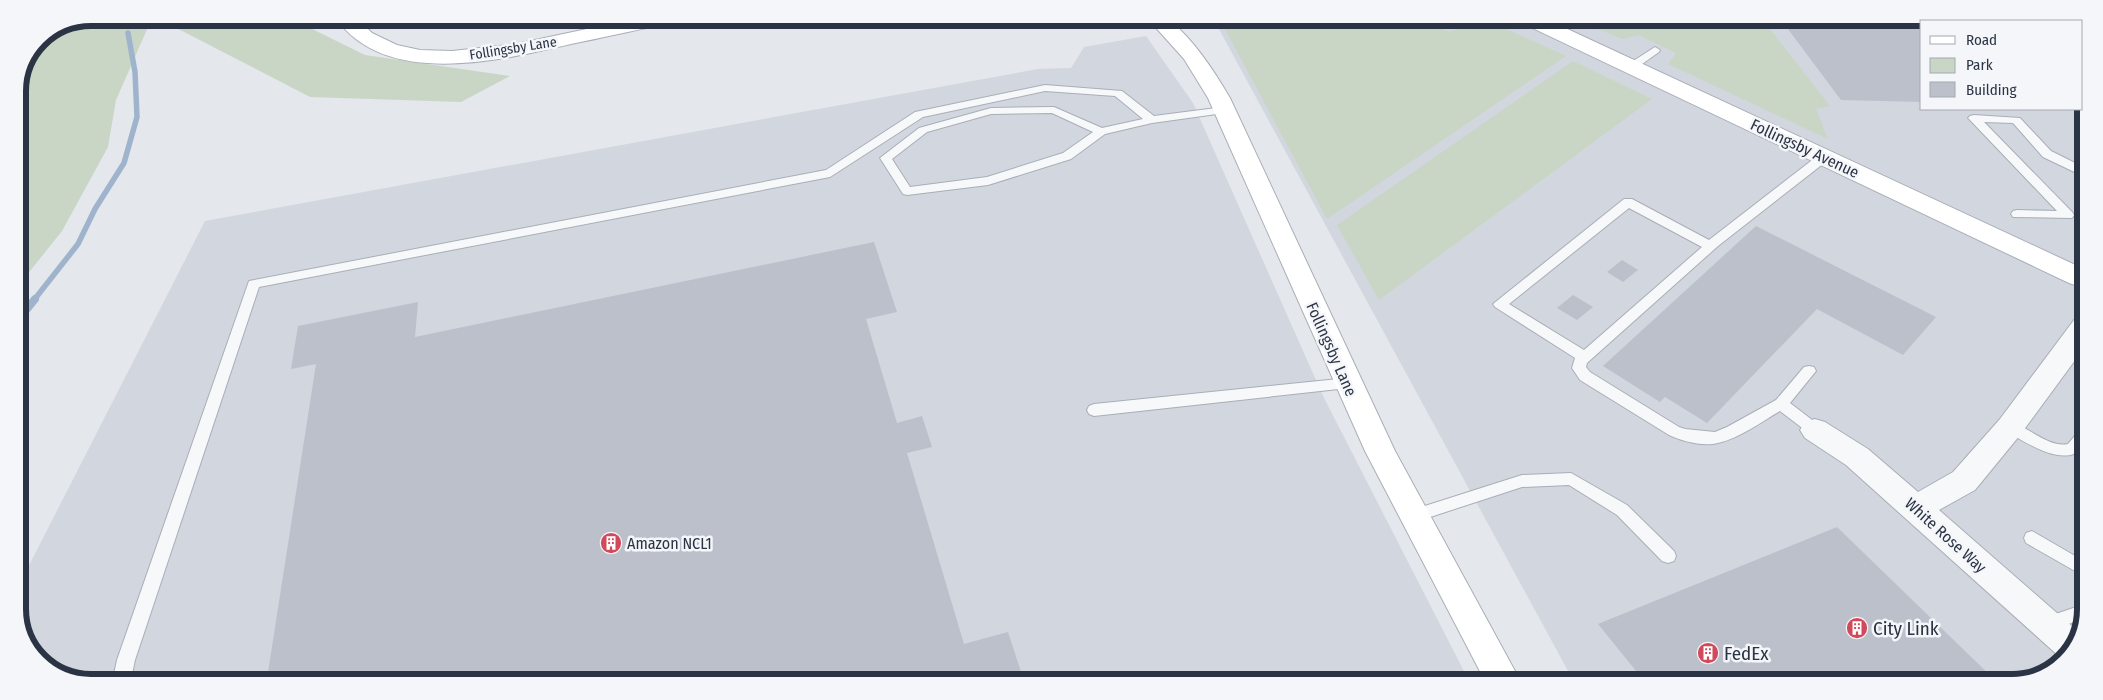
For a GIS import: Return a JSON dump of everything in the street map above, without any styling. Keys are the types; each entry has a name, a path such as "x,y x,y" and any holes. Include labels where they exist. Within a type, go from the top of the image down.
{"street":[{"name":"Follingsby Lane","path":"353,26 360,35 372,42 408,54 429,57 479,57 628,26"},
{"name":"Follingsby Lane","path":"1166,26 1188,49 1224,110 1364,418 1414,516 1500,674"},
{"name":"Follingsby Avenue","path":"1544,26 1824,157 2077,279"},
{"path":"1916,508 1964,481 2010,427 2077,336"},
{"name":"White Rose Way","path":"1815,430 1857,457 2066,643"}],"lane":[{"path":"1631,67 1655,50"},
{"path":"123,674 129,651 254,284 830,173 919,114 1046,88 1118,93 1152,120"},
{"path":"1101,132 1054,110 990,111 923,130 886,158 907,191 988,182 1066,156 1101,132 1152,120 1224,110"},
{"path":"2017,214 2068,215 1974,118 2016,120 2047,154 2077,169"},
{"path":"1809,372 1781,404 1716,438 1684,435 1674,431 1584,376 1579,368 1580,361 1584,357 1710,246 1824,157"},
{"path":"1584,357 1500,304 1628,202 1710,246"},
{"path":"1094,410 1348,382"},
{"path":"1781,404 1815,430"},
{"path":"2010,427 2055,449 2069,450 2077,445"},
{"path":"1414,516 1522,481 1570,479 1622,510 1668,556"},
{"path":"2032,538 2077,565"},
{"path":"2046,625 2076,614"}],"shaded area":[{"path":"1217,26 1920,26 1920,110 2077,110 2077,609 2070,638 2058,655 2033,670 2012,674 1570,674"},
{"path":"1146,36 1193,103 1323,396 1465,674 91,674 70,670 59,665 45,655 31,634 26,613 26,571 205,221 1038,69 1071,68 1084,47"}],"green space":[{"path":"148,26 116,100 108,147 62,231 26,276 29,133 26,132 27,78 37,55 45,45 66,31 78,27"},
{"path":"172,26 306,26 365,55 510,76 461,102 310,97"},
{"path":"1223,26 1437,26 1450,32 1462,26 1499,26 1566,56 1327,219"},
{"path":"1591,26 1768,26 1830,106 1816,109 1828,139 1668,64 1676,53 1638,35 1622,39"},
{"path":"1573,61 1652,99 1379,300 1337,225"}],"building":[{"path":"1786,26 1920,26 1920,102 1841,100"},
{"path":"1756,226 1936,317 1903,355 1817,309 1707,423 1665,397 1660,402 1603,366"},
{"name":"Amazon NCL1","path":"874,242 897,312 866,319 897,423 922,416 932,447 907,453 964,644 1008,632 1022,674 268,674 316,364 291,369 298,326 418,302 415,337"},
{"path":"1622,260 1638,270 1623,282 1607,272"},
{"path":"1573,295 1593,307 1577,320 1557,308"},
{"name":"City Link","path":"1837,527 1989,674 1639,674 1598,624"}],"waterway":[{"path":"34,300 78,244 95,209 124,163 137,117 135,72 128,33"},
{"path":"26,310 35,299"}],"place":[{"name":"Amazon NCL1","path":"611,543"},
{"name":"City Link","path":"1857,628"},
{"name":"FedEx","path":"1708,653"}]}
